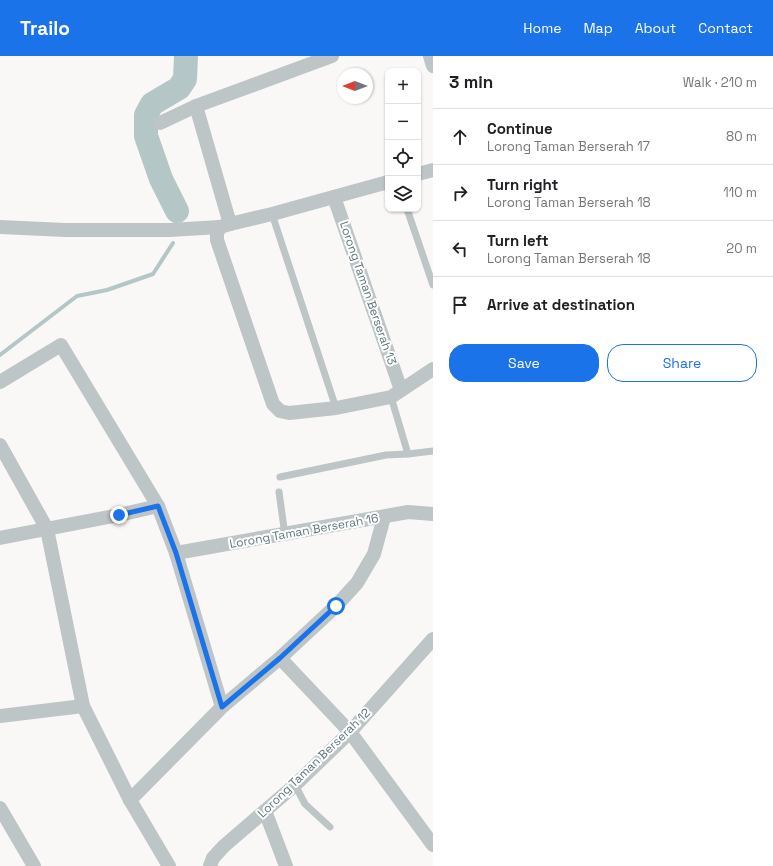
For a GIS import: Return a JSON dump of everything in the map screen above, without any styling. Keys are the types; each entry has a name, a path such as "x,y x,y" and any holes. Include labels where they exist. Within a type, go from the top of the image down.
{"street":[{"path":"160,124 196,106 332,56"},
{"path":"430,56 433,66"},
{"path":"196,106 225,225"},
{"path":"421,173 433,170"},
{"path":"0,227 65,230 175,230 225,225 272,214 385,183"},
{"name":"Lorong Taman Berserah 13","path":"334,197 396,394"},
{"path":"225,225 216,233 217,240 273,404 280,411 288,413 336,408 396,394 433,369"},
{"path":"0,382 61,345 158,506 176,553 222,707"},
{"path":"0,445 47,529 83,706 130,800 169,866"},
{"path":"0,538 158,506"},
{"name":"Lorong Taman Berserah 16","path":"176,553 408,512 433,514"},
{"path":"130,800 222,707 280,658 336,606 357,584 374,554 384,517"},
{"name":"Lorong Taman Berserah 12","path":"210,866 213,858 224,846 295,785 350,732 433,642"},
{"path":"280,658 350,732 433,845"},
{"path":"0,716 83,706"},
{"path":"0,808 34,866"},
{"path":"266,811 286,866"}],"lane":[{"path":"408,212 433,285"},
{"path":"272,214 336,408"},
{"path":"396,394 408,454"},
{"path":"280,476 386,455 433,451"},
{"path":"279,492 285,534"},
{"path":"295,785 305,804 330,827"}],"waterway":[{"path":"177,211 161,179 146,136 146,115 152,104 179,88 185,79 186,56"},
{"path":"0,355 77,296 107,290 153,274 173,243"}],"route":[{"path":"119,515 158,506 176,553 222,707 280,658 336,606"}]}
